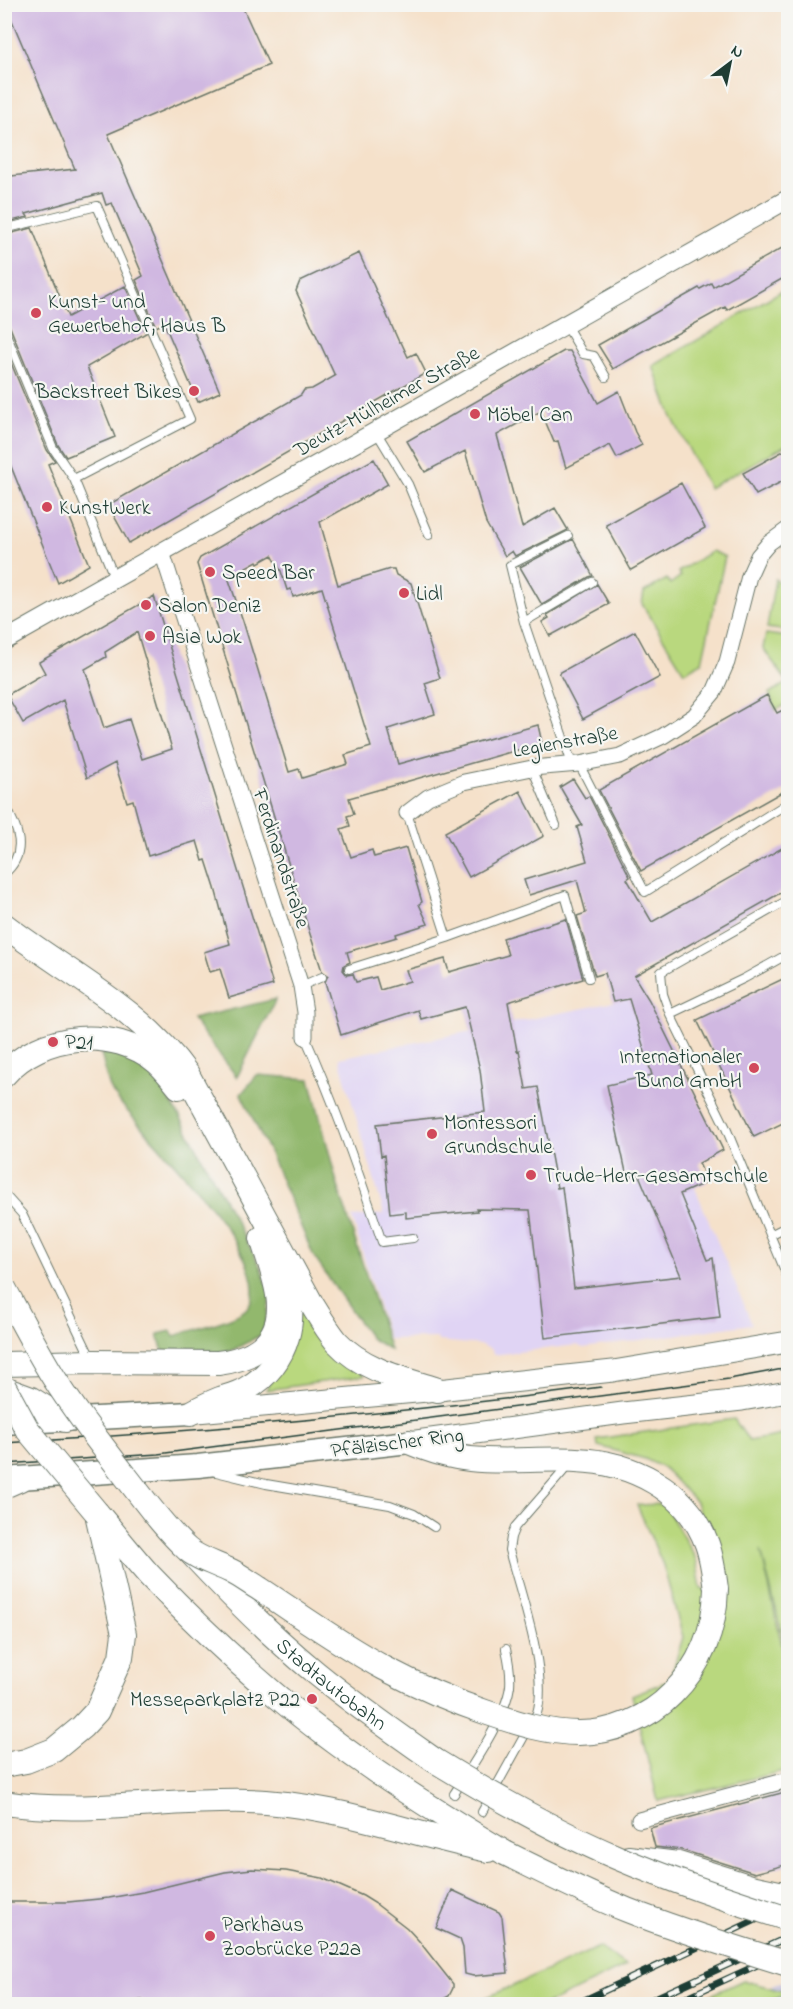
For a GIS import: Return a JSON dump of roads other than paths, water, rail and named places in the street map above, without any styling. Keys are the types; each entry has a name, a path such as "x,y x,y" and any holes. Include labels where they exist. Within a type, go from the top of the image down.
{"highway":[{"path":"4,925 124,1008 166,1046 187,1074 311,1303 338,1343 359,1360 389,1375 438,1390"},
{"path":"4,1075 25,1056 67,1039 90,1038 113,1041 139,1051 157,1062 195,1110 287,1285 292,1316 282,1350 272,1365 254,1384 191,1413"},
{"path":"4,1364 218,1363 249,1356 274,1331 280,1307 262,1238"},
{"name":"Stadtautobahn","path":"4,1288 55,1379 87,1426 142,1498 188,1551 270,1633 366,1713 434,1760 476,1785 523,1812 615,1857 699,1890 789,1919"},
{"path":"4,1388 31,1399 65,1420"},
{"name":"Stadtautobahn","path":"4,1388 16,1426 97,1513 149,1574 218,1644 274,1694 331,1739 399,1788 506,1853 573,1887 628,1911 698,1936 789,1964"},
{"path":"4,1400 16,1426"},
{"path":"188,1551 231,1571 344,1644 412,1682 509,1721 548,1730 579,1733 601,1731 644,1715 667,1700 694,1668 706,1645 713,1622 716,1588 706,1541 696,1522 673,1496 643,1475 622,1466 598,1461 471,1460 428,1450 409,1442"},
{"path":"4,1765 26,1761 54,1750 82,1727 97,1712 121,1657 124,1634 97,1513"},
{"path":"4,1803 22,1806 88,1807 218,1801 282,1803 380,1821 461,1845 506,1853"},
{"path":"615,1857 678,1864 751,1887 789,1895"}],"main road":[{"path":"16,1426 65,1420 191,1413 613,1371 789,1342"},
{"name":"Pfälzischer Ring","path":"10,1481 198,1466 409,1442 623,1413 742,1400 789,1392"}],"street":[{"name":"Deutz-Mülheimer Straße","path":"4,641 789,200"},
{"name":"Legienstraße","path":"407,813 428,797 464,782 532,768 575,764 620,756 663,736 694,716 714,692 727,662 749,576 758,556 770,543 789,529"},
{"name":"Ferdinandstraße","path":"162,552 301,986 305,1012 305,1037"},
{"path":"639,1820 789,1780"}],"lane":[{"path":"4,229 97,206 190,419 74,479"},
{"path":"566,325 583,354 594,356 606,376"},
{"path":"4,329 53,448 74,479 115,579"},
{"path":"377,433 408,484 429,535"},
{"path":"568,536 510,565 524,622 575,764 645,892 789,803"},
{"path":"524,622 592,582"},
{"path":"532,768 556,825"},
{"path":"4,804 15,823 20,850 10,869 4,874"},
{"path":"407,813 447,938"},
{"path":"349,969 447,938 565,895 589,978"},
{"path":"789,900 662,972 663,994 670,1014 726,1128 789,1278"},
{"path":"670,1014 789,954"},
{"path":"301,986 322,977"},
{"name":"Ferdinandstraße","path":"305,1037 360,1175 382,1242 413,1238"},
{"path":"4,1194 22,1214 93,1362"},
{"path":"770,1235 789,1226"},
{"path":"482,1812 537,1713 541,1696 539,1668 509,1550 511,1537 515,1527 564,1468 576,1460"},
{"path":"198,1466 238,1479 390,1505 414,1514 434,1527"},
{"path":"454,1794 508,1698 510,1678 506,1649"}],"tram line":[{"path":"4,1464 158,1454 729,1379 788,1368"},
{"path":"4,1443 303,1420 601,1387"}],"railway":[{"path":"576,2004 788,1905"},
{"path":"642,2004 788,1937"},
{"path":"672,2004 788,1951"}],"place":[{"name":"Kunst- und Gewerbehof, Haus B","path":"36,313"},
{"name":"Backstreet Bikes","path":"194,391"},
{"name":"Möbel Can","path":"475,414"},
{"name":"KunstWerk","path":"47,507"},
{"name":"Speed Bar","path":"210,572"},
{"name":"Lidl","path":"404,593"},
{"name":"Salon Deniz","path":"146,605"},
{"name":"Asia Wok","path":"150,636"},
{"name":"P21","path":"53,1042"},
{"name":"Internationaler Bund GmbH","path":"754,1068"},
{"name":"Montessori Grundschule","path":"432,1134"},
{"name":"Trude-Herr-Gesamtschule","path":"531,1175"},
{"name":"Messeparkplatz P22","path":"312,1699"},
{"name":"Parkhaus Zoobrücke P22a","path":"210,1936"}]}
